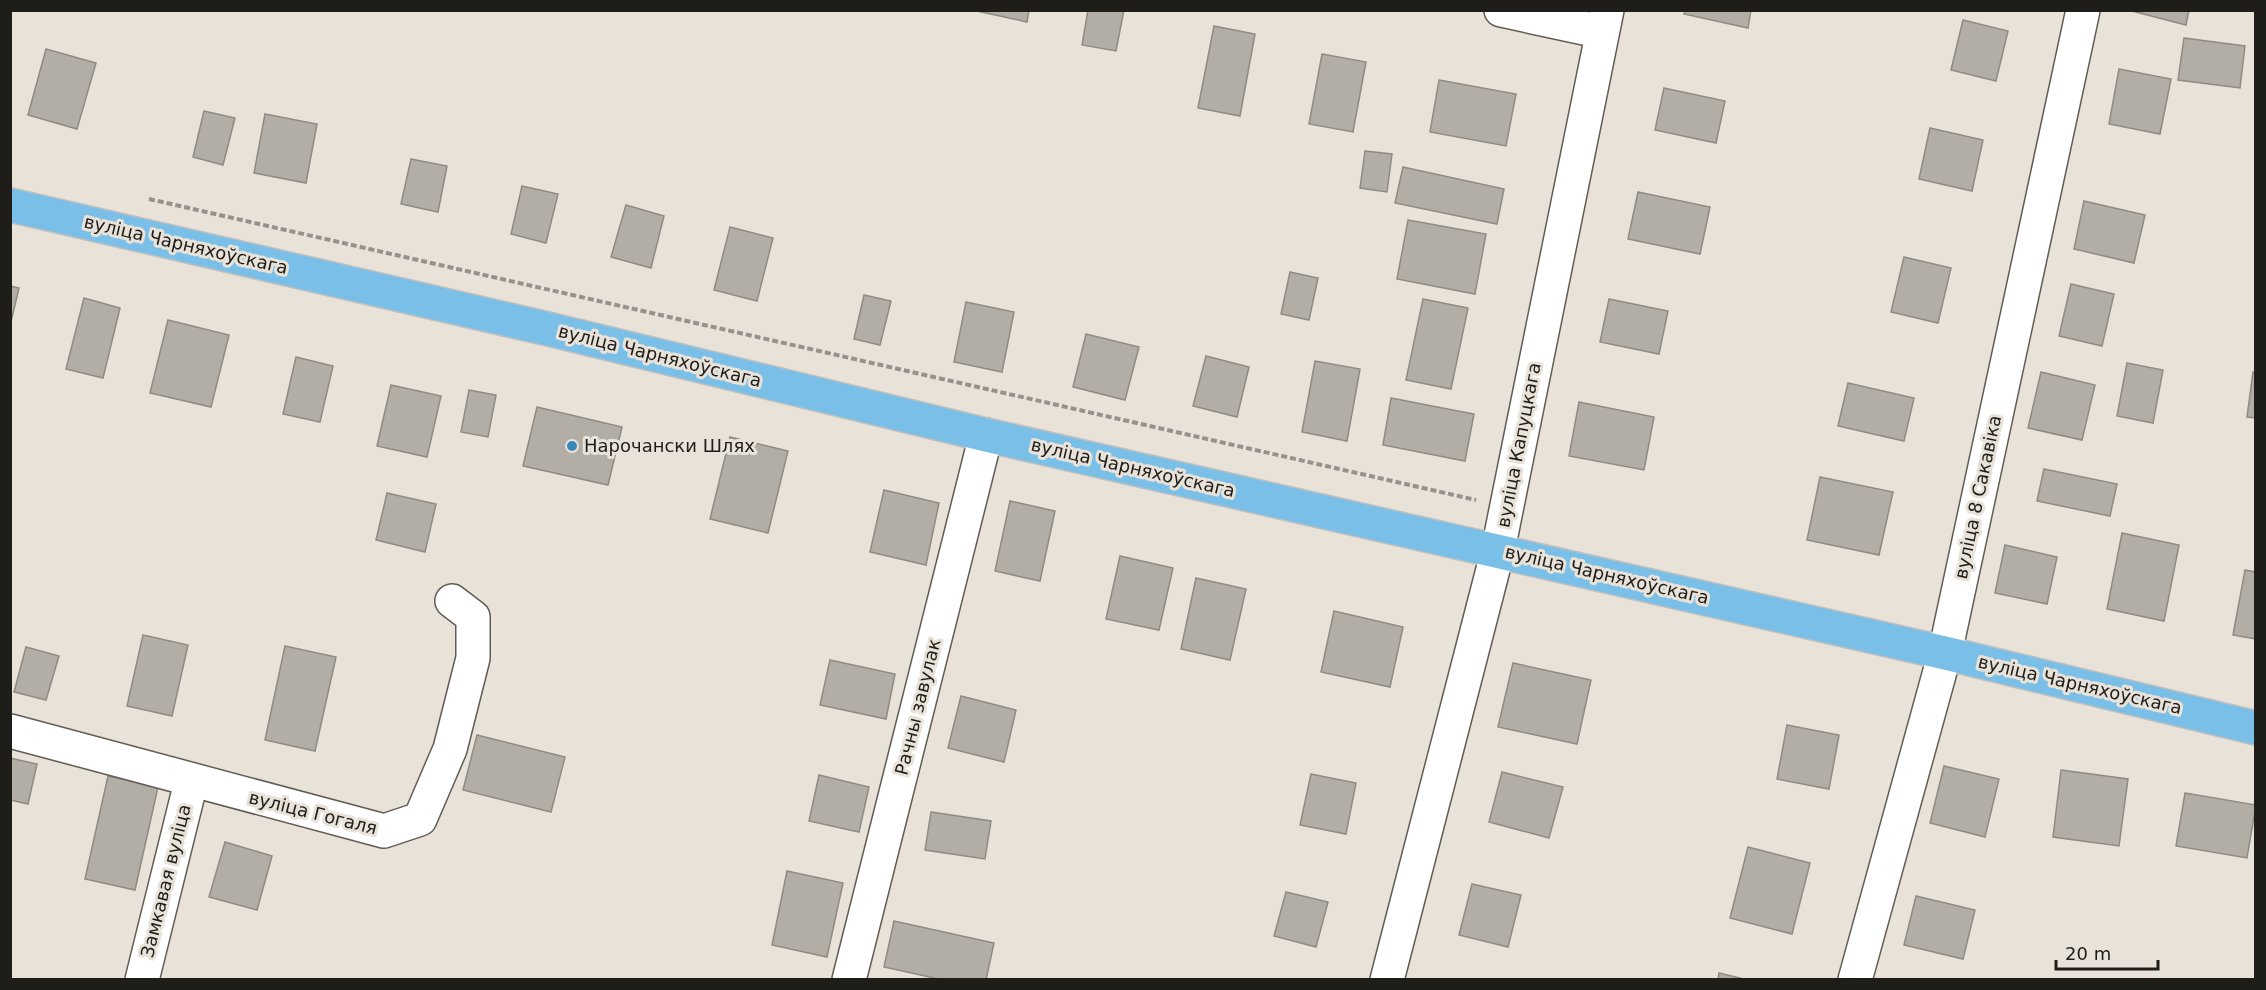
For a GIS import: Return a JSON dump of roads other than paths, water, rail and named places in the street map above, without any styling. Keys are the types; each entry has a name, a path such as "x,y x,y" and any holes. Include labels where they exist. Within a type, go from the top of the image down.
{"main road":[{"name":"вуліца Чарняхоўскага","path":"10,205 544,328 986,435 1945,653 2256,728"}],"street":[{"path":"1502,10 1605,21"},
{"name":"вуліца 8 Сакавіка","path":"1855,980 1945,653 2083,10"},
{"name":"вуліца Капуцкага","path":"1387,980 1498,550 1605,21"},
{"name":"Рачны завулак","path":"849,980 986,435"},
{"name":"вуліца Гогаля","path":"10,731 191,782 384,831 420,819 450,749 473,658 473,617 453,601"},
{"name":"Замкавая вуліца","path":"142,980 191,782"}],"place":[{"name":"Нарочански Шлях","path":"572,446"}]}
